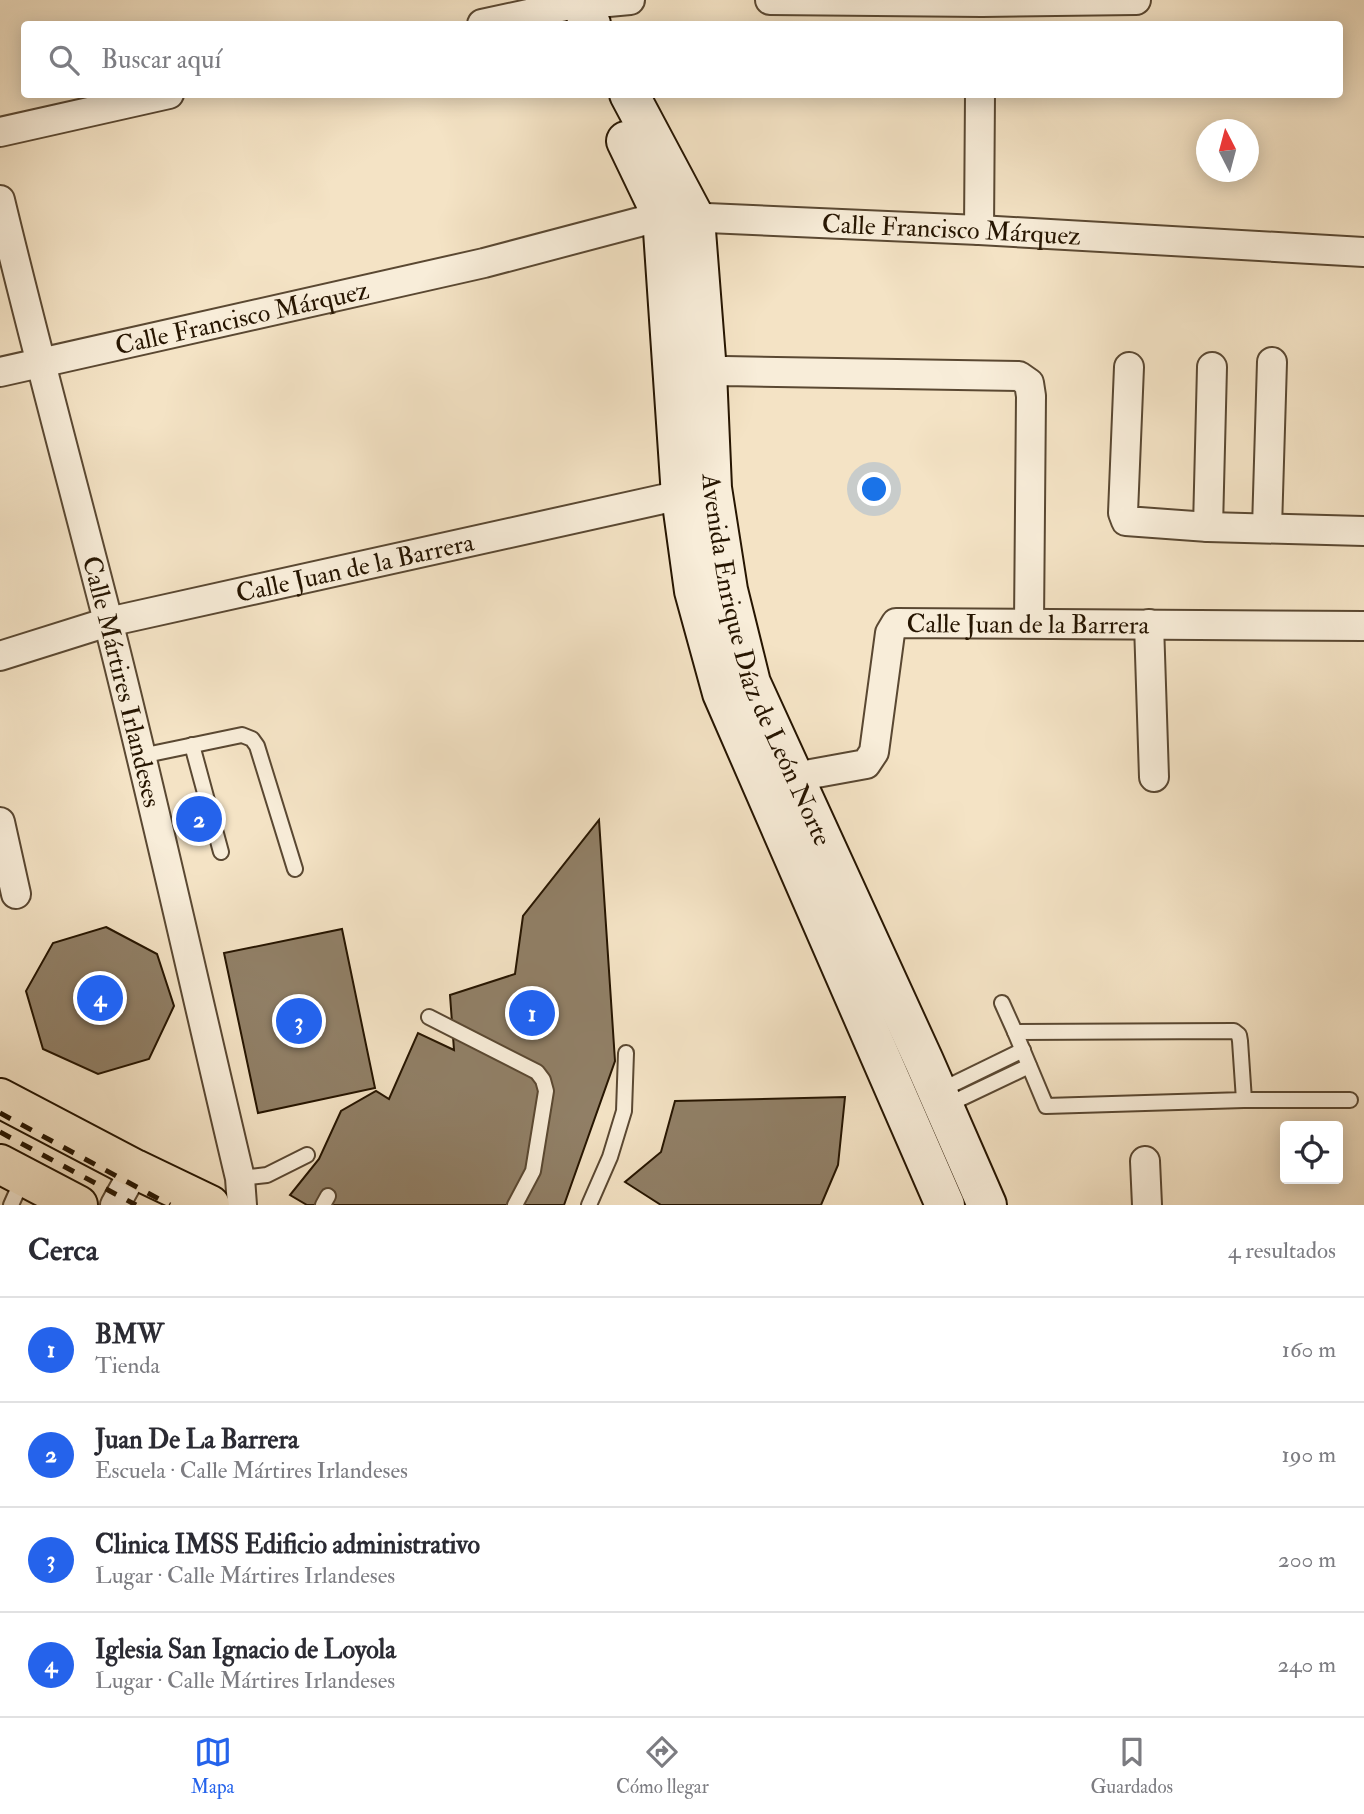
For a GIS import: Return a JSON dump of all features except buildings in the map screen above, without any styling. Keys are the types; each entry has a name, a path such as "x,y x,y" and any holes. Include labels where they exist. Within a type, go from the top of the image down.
{"main road":[{"name":"Avenida Enrique Díaz de León Norte","path":"606,98 678,217"},
{"name":"Avenida Enrique Díaz de León Norte","path":"631,98 678,217 697,492 694,591 722,693 945,1205"},
{"name":"Avenida Enrique Díaz de León Norte","path":"697,492 728,590 751,683 987,1205"},
{"path":"0,1098 210,1205"},
{"path":"12,1182 78,1205"}],"street":[{"path":"502,21 630,0"},
{"path":"770,0 981,9 1136,0"},
{"path":"0,132 151,98"},
{"path":"979,230 980,98"},
{"name":"Calle Mártires Irlandeses","path":"0,200 39,363 141,757 241,1192"},
{"name":"Calle Francisco Márquez","path":"0,372 678,217 979,230 1364,252"},
{"path":"1267,528 1272,362"},
{"path":"1129,367 1123,513 1126,521 1208,527 1364,531"},
{"path":"1208,527 1212,367"},
{"path":"690,374 1019,376 1029,383 1029,623"},
{"name":"Calle Juan de la Barrera","path":"0,656 108,622 697,492"},
{"name":"Calle Juan de la Barrera","path":"811,774 866,764 871,760 890,633 896,623 1364,626"},
{"path":"1149,625 1154,777"},
{"path":"0,822 16,894"},
{"path":"1145,1161 1147,1205"},
{"path":"116,1205 135,1169"}],"lane":[{"path":"141,757 242,735 252,739 257,747 295,869"},
{"path":"192,746 221,852"},
{"path":"1002,1003 1046,1106 1350,1100"},
{"path":"429,1017 537,1072 543,1080 545,1091 533,1171 515,1205"},
{"path":"1015,1032 1234,1031 1239,1035 1240,1041 1244,1100"},
{"path":"941,1099 1023,1050"},
{"path":"589,1205 611,1157 624,1111 626,1054"},
{"path":"941,1099 1029,1066"},
{"path":"241,1192 267,1175 307,1155"}],"railway":[{"path":"0,1113 170,1205"},
{"path":"0,1132 136,1205"}],"place":[{"name":"Juan De La Barrera","path":"199,819"},
{"name":"Iglesia San Ignacio de Loyola","path":"100,998"},
{"name":"BMW","path":"532,1013"},
{"name":"Clinica IMSS Edificio administrativo","path":"299,1021"}]}
